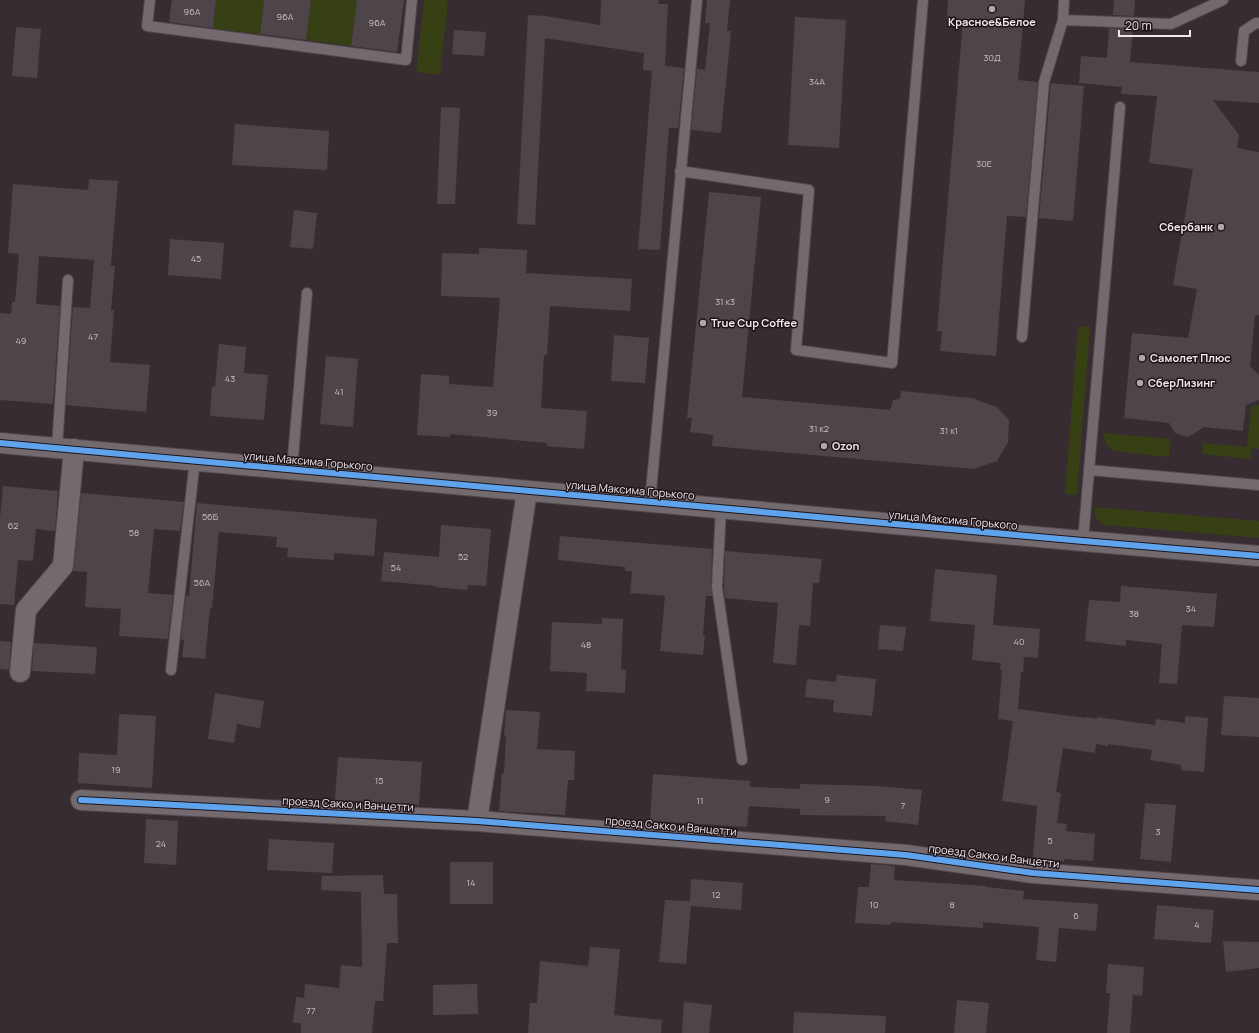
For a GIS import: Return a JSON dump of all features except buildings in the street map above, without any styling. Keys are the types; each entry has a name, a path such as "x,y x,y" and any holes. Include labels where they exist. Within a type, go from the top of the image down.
{"street":[{"name":"улица Максима Горького","path":"0,443 1259,556"},
{"path":"20,672 26,610 63,566 65,449"},
{"path":"477,821 527,491"},
{"name":"проезд Сакко и Ванцетти","path":"81,800 477,821 906,855 1033,873 1259,890"}],"lane":[{"path":"150,0 147,26 406,60 412,0"},
{"path":"650,502 697,0"},
{"path":"680,171 810,190 796,350 892,362 923,0"},
{"path":"1022,337 1044,82 1063,20 1064,0"},
{"path":"1063,20 1171,24 1223,0"},
{"path":"1241,61 1244,31 1256,23 1259,23"},
{"path":"1083,541 1120,107"},
{"path":"65,449 68,280"},
{"path":"292,469 307,294"},
{"path":"171,670 195,460"},
{"path":"1089,470 1259,485"},
{"path":"721,508 717,587 742,760"}],"green space":[{"path":"216,0 264,0 260,34 213,29"},
{"path":"311,0 357,0 351,46 306,40"},
{"path":"424,0 448,0 440,75 416,72"},
{"path":"1078,326 1090,327 1077,495 1065,494"},
{"path":"1259,404 1259,449 1252,448 1250,459 1202,454 1203,443 1247,447 1251,407"},
{"path":"1103,433 1171,439 1169,457 1114,451 1106,444"},
{"path":"1094,507 1259,521 1259,538 1105,525 1097,518"}],"cycle path":[{"path":"0,443 1259,556"},
{"path":"81,800 477,821 906,855 1033,873 1259,890"}],"place":[{"name":"Красное&Белое","path":"992,9"},
{"name":"Сбербанк","path":"1221,227"},
{"name":"True Cup Coffee","path":"703,323"},
{"name":"Самолет Плюс","path":"1142,358"},
{"name":"СберЛизинг","path":"1140,383"},
{"name":"Ozon","path":"824,446"}]}
